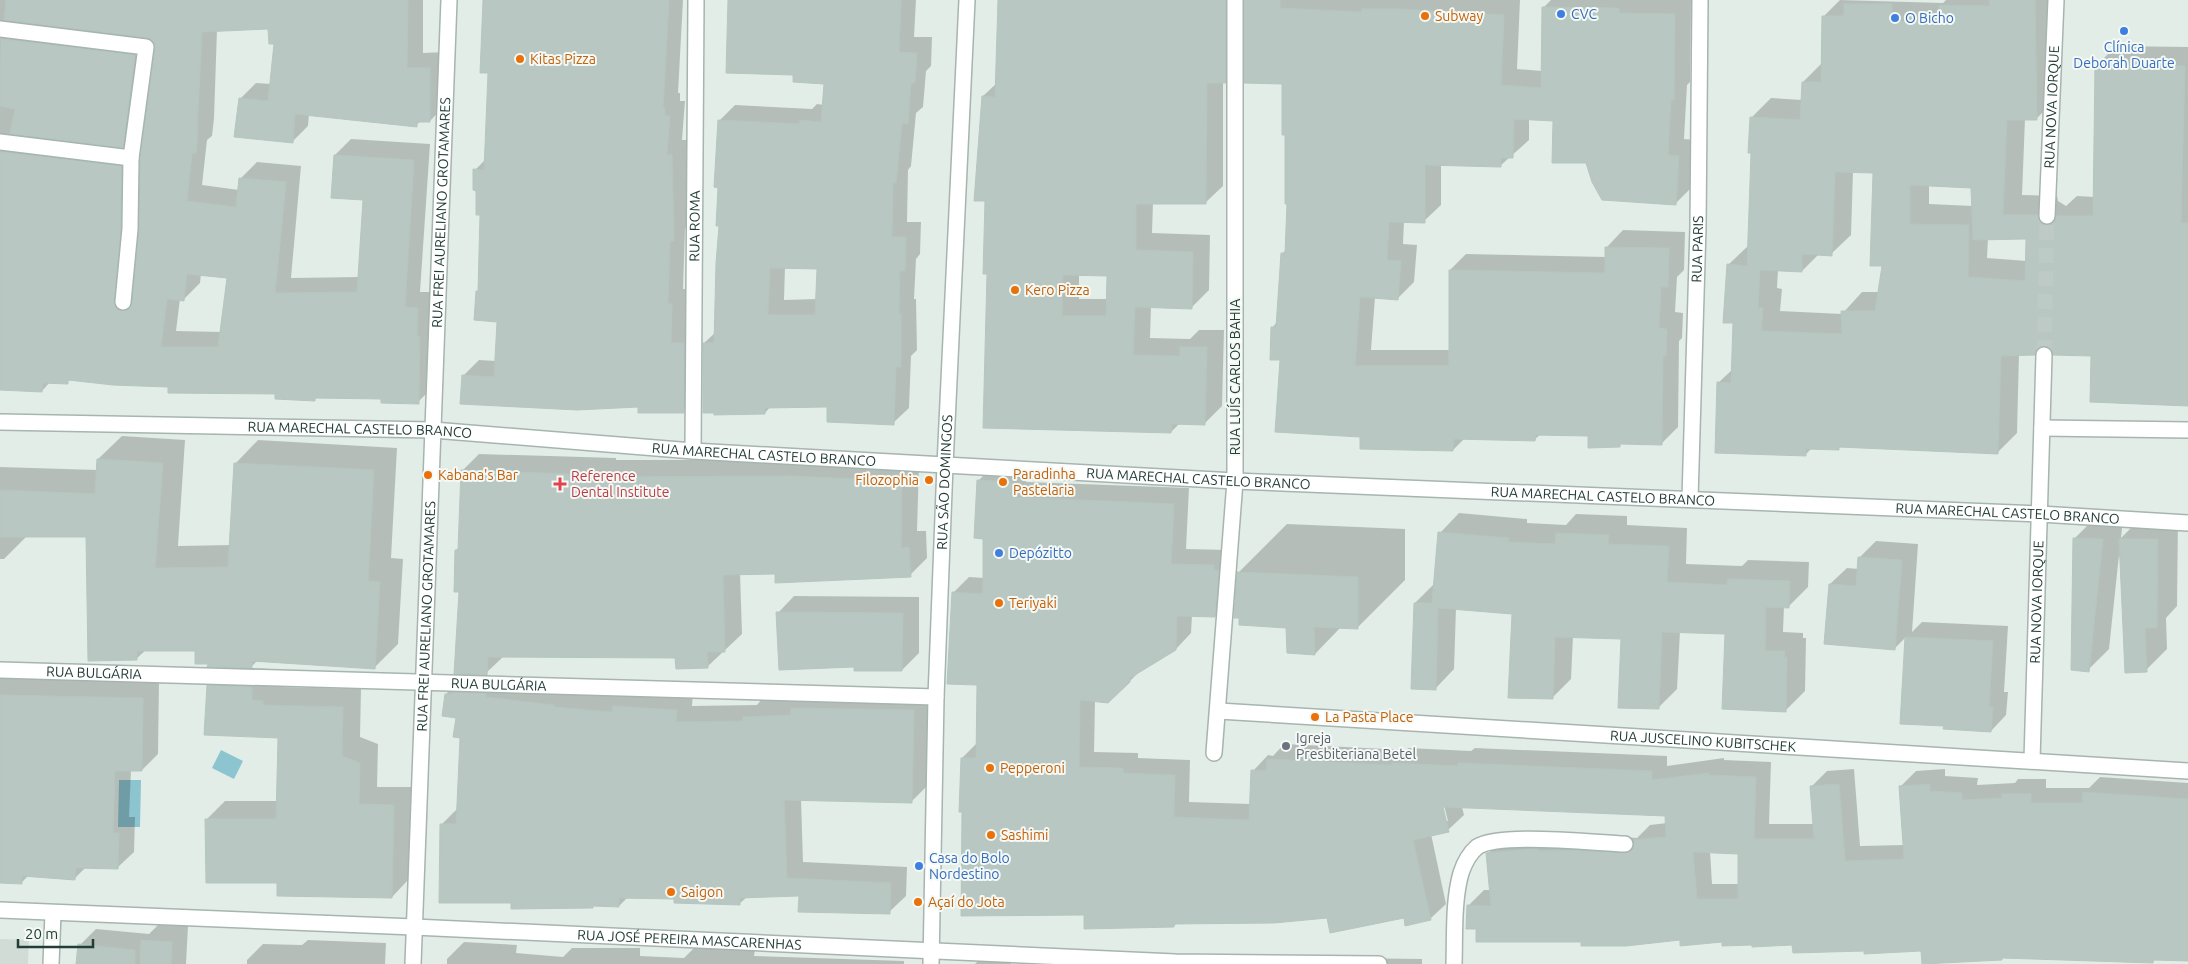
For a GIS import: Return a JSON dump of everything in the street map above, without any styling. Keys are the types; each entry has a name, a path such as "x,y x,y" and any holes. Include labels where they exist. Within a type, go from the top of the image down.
{"street":[{"name":"RUA FREI AURELIANO GROTAMARES","path":"413,964 425,683 449,0"},
{"name":"RUA ROMA","path":"693,451 696,0"},
{"name":"RUA SÃO DOMINGOS","path":"931,958 936,697 967,0"},
{"name":"RUA LUÍS CARLOS BAHIA","path":"1214,753 1235,481 1235,0"},
{"name":"RUA PARIS","path":"1690,498 1698,227 1700,0"},
{"name":"RUA NOVA IORQUE","path":"2047,216 2056,0"},
{"path":"0,29 146,47 131,158 130,229 123,302"},
{"path":"0,142 131,158"},
{"name":"RUA NOVA IORQUE","path":"2032,760 2044,355"},
{"name":"RUA MARECHAL CASTELO BRANCO","path":"0,422 433,430 693,451 945,466 1235,481 1690,498 2040,514 2188,523"},
{"path":"2042,428 2188,430"},
{"name":"RUA BULGÁRIA","path":"0,670 936,697"},
{"name":"RUA JUSCELINO KUBITSCHEK","path":"1218,711 2188,771"},
{"path":"1454,964 1458,887 1468,858 1477,848 1504,840 1625,844"},
{"name":"RUA JOSÉ PEREIRA MASCARENHAS","path":"0,910 414,926 931,958 1176,963 1379,964"},
{"path":"51,964 53,913"}],"shaded area":[{"path":"0,939 29,940 28,964 0,964"}],"water":[{"path":"221,750 243,761 234,779 212,768"},
{"path":"119,780 141,780 140,827 118,827"}],"building":[{"path":"6,0 408,0 407,68 430,68 430,122 417,122 417,127 295,114 293,143 234,137 239,98 268,101 274,44 269,44 268,29 202,32 198,133 196,153 192,153 187,201 236,207 239,178 286,182 275,293 357,292 363,200 331,198 334,155 414,160 405,307 418,308 417,336 420,336 419,404 381,403 381,399 315,398 315,401 275,399 275,394 168,393 168,387 113,385 68,380 68,384 43,383 42,392 0,390 0,152 122,166 121,228 114,301 118,310 127,310 132,303 139,230 140,159 155,48 152,40 147,38 4,20","holes":["187,274 227,278 218,347 161,347 167,299 184,301"]},
{"path":"483,0 669,0 663,108 665,108 665,116 670,116 667,155 672,155 674,241 670,241 668,304 672,304 671,343 684,343 684,413 638,413 638,407 577,410 460,404 462,375 494,377 497,322 474,320 476,291 478,291 480,215 476,215 476,191 473,190 473,169 484,170 488,73 480,73"},
{"path":"728,0 901,0 899,52 917,53 915,83 911,83 908,124 902,123 896,183 893,183 892,237 906,237 905,271 900,271 901,367 896,367 894,425 827,422 827,407 765,408 765,414 714,415 714,413 703,413 703,343 714,343 719,226 716,226 718,188 714,187 718,120 799,124 800,120 821,122 824,84 793,82 793,75 726,73","holes":["770,268 817,269 815,315 768,315"]},
{"path":"998,0 1226,0 1226,83 1207,83 1206,204 1136,204 1136,250 1193,252 1192,309 1135,307 1133,355 1180,356 1180,347 1207,347 1205,425 1172,424 1171,433 983,428 987,274 983,274 985,201 974,201 982,96 995,97","holes":["1063,275 1107,276 1106,316 1062,316"]},
{"path":"1244,0 1280,0 1280,8 1362,12 1362,9 1401,9 1504,15 1501,85 1541,88 1542,7 1619,8 1619,13 1675,14 1674,100 1671,100 1668,155 1679,156 1676,205 1602,200 1592,182 1586,163 1552,163 1553,121 1514,119 1513,158 1501,158 1501,167 1425,165 1425,223 1389,222 1387,260 1401,261 1398,300 1360,297 1355,366 1449,366 1449,270 1605,273 1605,247 1669,248 1668,287 1661,287 1659,328 1667,329 1666,356 1663,356 1662,445 1620,444 1620,447 1588,448 1588,436 1536,435 1535,441 1454,439 1453,451 1360,449 1360,437 1275,432 1280,360 1270,360 1271,327 1276,327 1281,253 1285,253 1287,204 1285,204 1285,135 1282,135 1282,84 1244,83"},
{"path":"1989,0 2035,0 2037,120 2007,120 2003,215 2038,215 2042,224 2047,225 2055,221 2056,216 2093,216 2095,65 2185,66 2181,223 2188,223 2188,406 2090,402 2091,356 2053,355 2049,347 2044,346 2036,350 2035,355 2001,356 1998,454 1839,447 1839,450 1806,449 1806,456 1715,453 1717,382 1731,383 1733,323 1723,323 1727,264 1747,266 1751,153 1748,153 1750,117 1800,120 1802,82 1821,82 1822,16 1844,16 1844,4 1892,4 1892,21 1938,22 1939,5 1990,6","holes":["1835,172 1873,173 1870,266 1882,266 1875,311 1841,311 1842,334 1761,331 1763,308 1758,308 1760,270 1802,272 1802,254 1832,256","1910,185 1971,188 1973,240 2026,239 2025,281 1968,277 1969,225 1910,224"]},
{"path":"1,39 135,55 123,148 10,134 15,109 0,106"},
{"path":"97,459 163,463 155,568 228,567 234,463 374,470 368,581 380,582 375,669 252,661 252,668 207,667 208,664 195,664 195,651 137,651 137,660 88,661 86,537 0,537 0,490 95,494"},
{"path":"461,470 599,475 599,477 789,476 902,481 901,548 909,547 911,577 775,583 775,574 723,575 725,652 707,652 708,668 676,669 675,658 488,657 487,675 454,674 459,592 454,592 455,550 458,550"},
{"path":"977,480 1012,482 1011,497 1174,504 1171,564 1214,565 1214,570 1219,571 1215,617 1177,616 1176,650 1130,678 1130,682 1108,703 1080,700 1079,767 1123,768 1123,773 1175,775 1174,817 1249,820 1251,770 1266,771 1267,759 1392,765 1392,763 1458,766 1458,763 1652,771 1652,780 1709,773 1709,775 1756,777 1754,839 1814,839 1810,786 1839,784 1845,861 1904,859 1899,786 1930,784 1930,791 1962,793 1962,800 2002,798 2002,794 2031,794 2031,803 2082,803 2083,792 2188,799 2188,961 2153,960 2153,963 2002,958 2002,960 1922,964 1921,951 1864,954 1864,951 1793,953 1792,945 1722,946 1722,942 1680,946 1680,940 1626,946 1581,946 1581,942 1476,942 1476,929 1466,929 1467,905 1491,906 1486,853 1538,849 1539,851 1574,850 1625,853 1633,849 1633,840 1666,837 1665,816 1443,807 1449,832 1413,840 1431,920 1405,926 1404,918 1330,933 1327,918 1274,923 1174,924 1174,927 1084,929 1084,915 961,916 962,812 959,812 961,758 976,758 977,685 947,684 952,592 983,594 983,539 974,538","holes":["1693,852 1738,854 1738,899 1697,899"]},
{"path":"1438,532 1509,538 1508,542 1555,544 1556,533 1609,535 1608,544 1669,546 1667,582 1727,585 1728,579 1790,581 1789,608 1766,607 1765,651 1785,651 1784,657 1787,657 1786,712 1722,709 1725,634 1662,632 1659,709 1618,708 1621,639 1555,637 1553,699 1508,698 1512,614 1438,608 1436,690 1411,689 1414,603 1432,603"},
{"path":"2073,538 2103,539 2089,672 2071,670"},
{"path":"2119,539 2158,539 2157,628 2145,628 2147,672 2125,673"},
{"path":"1858,557 1902,560 1895,650 1824,644 1829,584 1856,586"},
{"path":"1237,572 1358,577 1358,629 1314,627 1315,655 1287,653 1286,628 1239,625 1239,618 1234,618"},
{"path":"776,612 903,613 902,671 854,671 854,667 779,670"},
{"path":"1905,637 1993,641 1989,707 1993,707 1991,732 1943,729 1944,726 1900,724"},
{"path":"207,685 252,687 252,700 263,701 263,705 343,707 342,756 360,763 359,804 394,805 392,898 277,896 277,883 206,883 205,819 276,819 278,738 204,735"},
{"path":"453,692 486,693 486,697 554,705 554,707 612,712 613,706 677,710 676,722 743,721 743,717 791,715 791,708 914,710 912,803 784,800 787,878 891,883 890,914 798,912 799,896 740,898 740,905 674,903 674,899 619,898 619,907 593,906 593,908 511,909 511,903 439,903 440,824 456,824 460,738 453,737 456,718 442,716 445,694 453,694"},
{"path":"0,695 143,698 142,771 115,771 113,833 119,833 118,869 76,868 75,880 22,876 22,884 0,883"},
{"path":"141,940 172,942 171,964 140,964"},
{"path":"78,944 135,950 135,964 76,964"}],"tunnel":[{"path":"2044,355 2047,216"}],"place":[{"name":"CVC","path":"1561,14"},
{"name":"Subway","path":"1425,16"},
{"name":"O Bicho","path":"1895,18"},
{"name":"Clínica Deborah Duarte","path":"2124,31"},
{"name":"Kitas Pizza","path":"520,59"},
{"name":"Kero Pizza","path":"1015,290"},
{"name":"Kabana's Bar","path":"428,475"},
{"name":"Filozophia","path":"929,480"},
{"name":"Paradinha Pastelaria","path":"1003,482"},
{"name":"Reference Dental Institute","path":"560,484"},
{"name":"Depózitto","path":"999,553"},
{"name":"Teriyaki","path":"999,603"},
{"name":"La Pasta Place","path":"1315,717"},
{"name":"Igreja Presbiteriana Betel","path":"1286,746"},
{"name":"Pepperoni","path":"990,768"},
{"name":"Sashimi","path":"991,835"},
{"name":"Casa do Bolo Nordestino","path":"919,866"},
{"name":"Saigon","path":"671,892"},
{"name":"Açaí do Jota","path":"918,902"}]}
